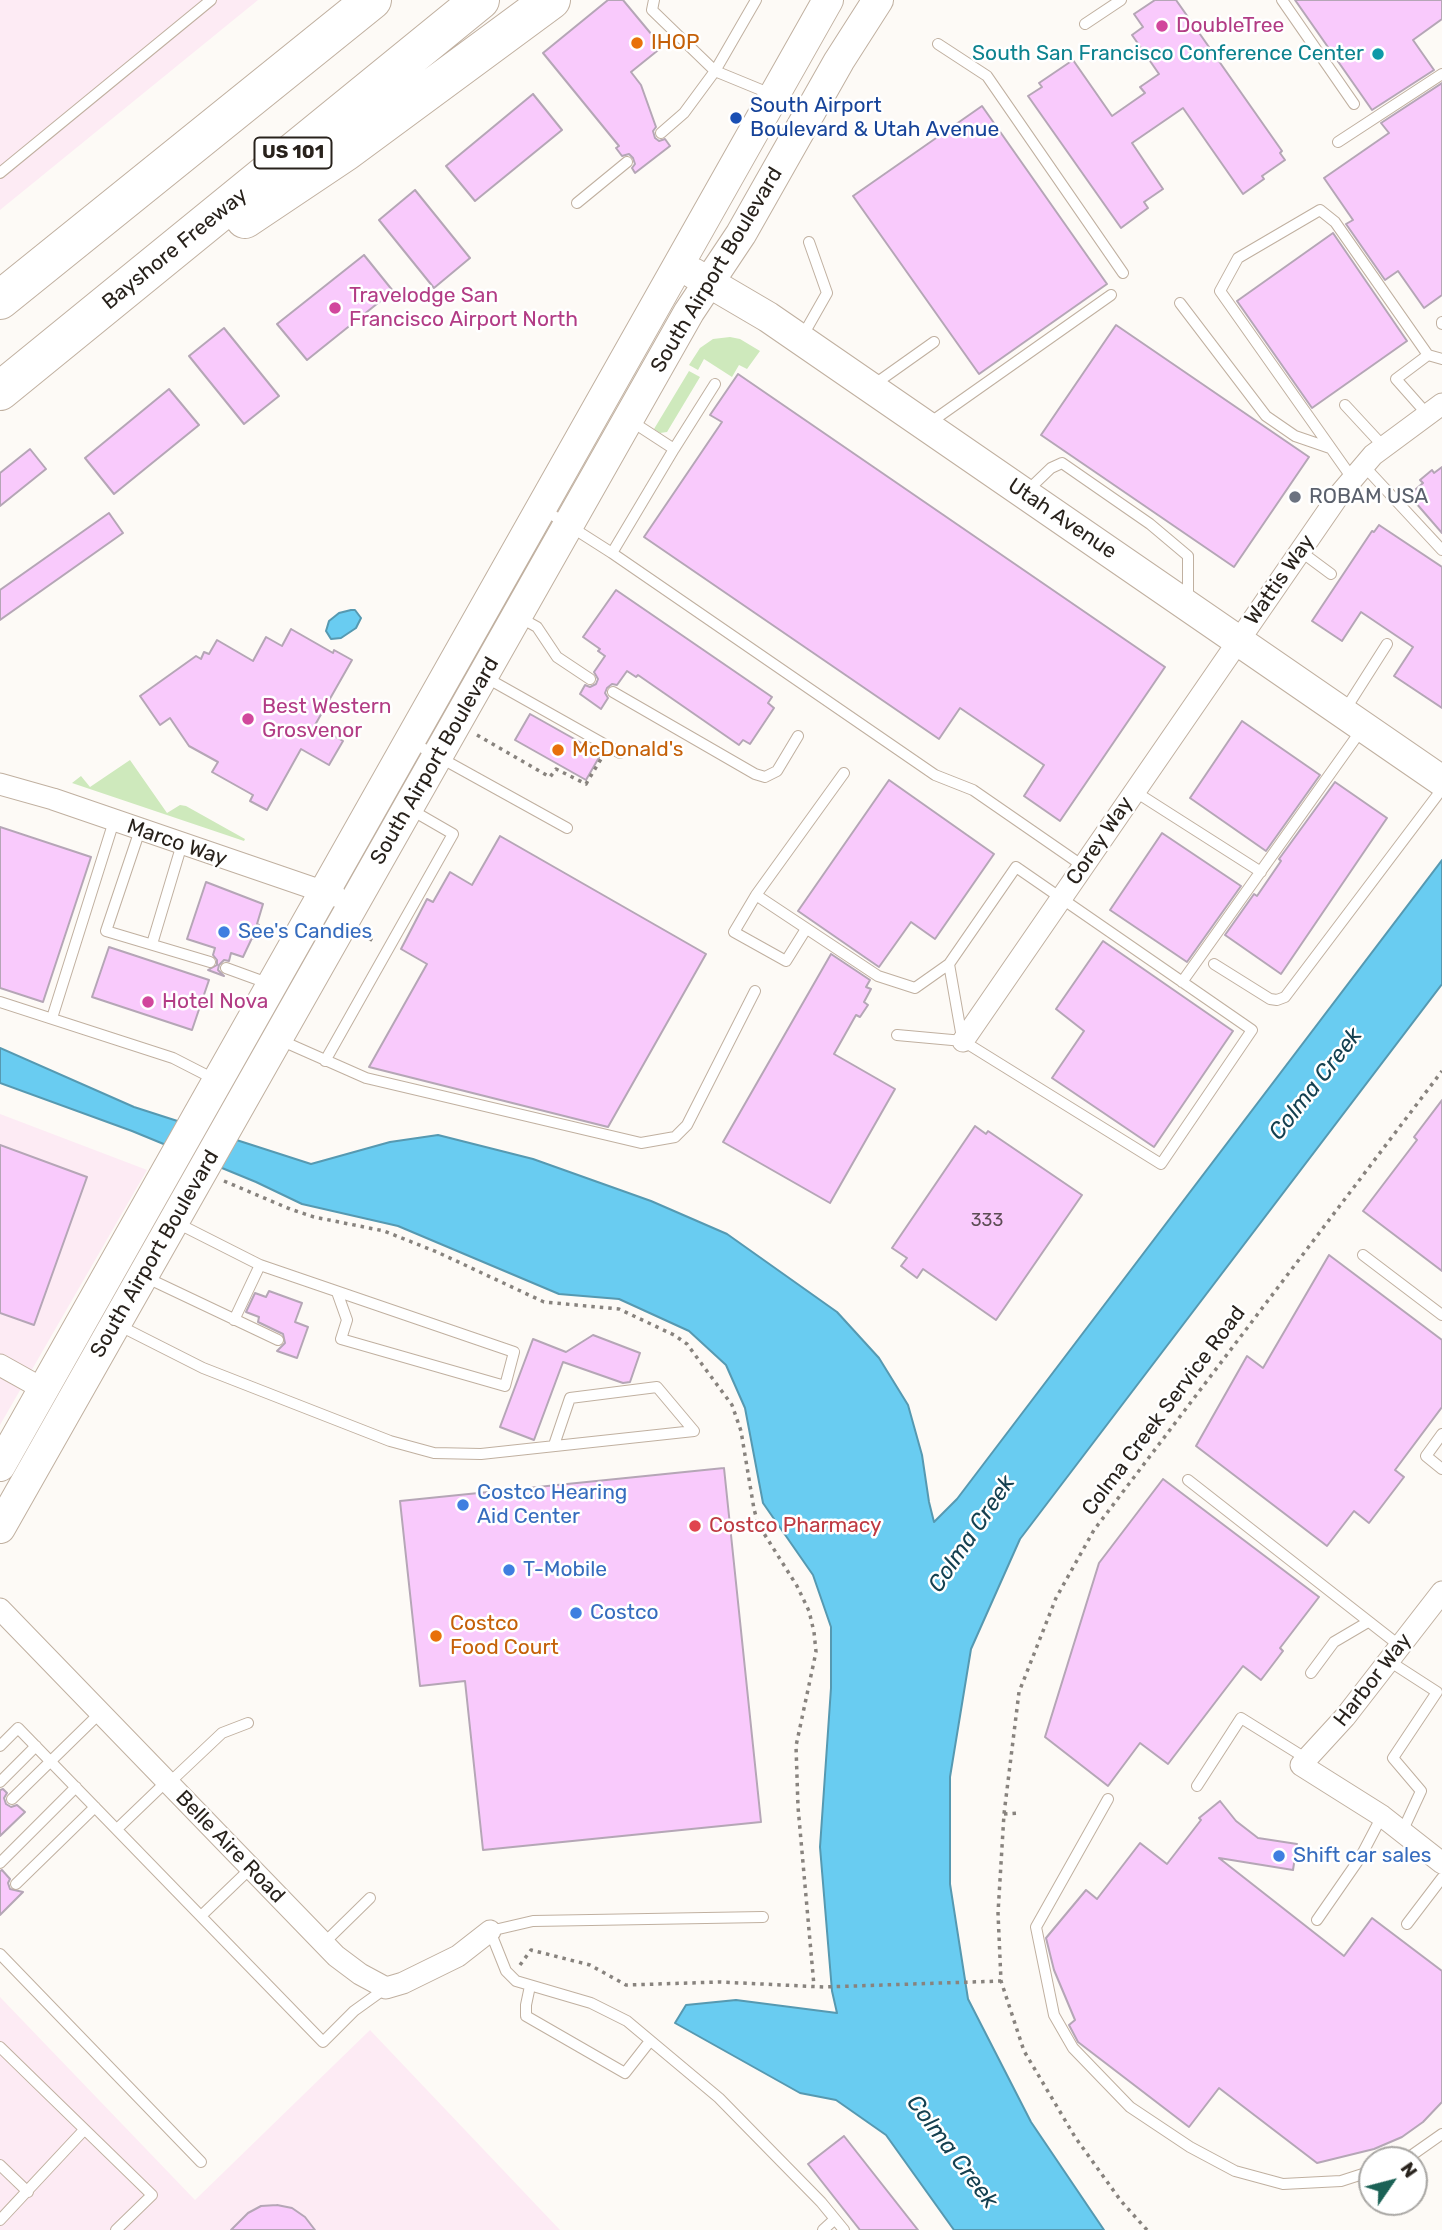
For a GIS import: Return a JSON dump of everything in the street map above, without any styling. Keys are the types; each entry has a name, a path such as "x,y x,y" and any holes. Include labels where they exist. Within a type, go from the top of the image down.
{"highway":[{"path":"168,164 334,0"},
{"path":"0,300 372,0"},
{"name":"Bayshore Freeway","path":"0,391 480,0"},
{"path":"107,305 301,184 551,0"}],"street":[{"name":"South Airport Boulevard","path":"503,608 541,508 828,0"},
{"name":"South Airport Boulevard","path":"0,1466 218,1082 355,902 437,757 469,668 503,608 569,524 689,312 741,234 839,61 878,0"},
{"name":"Utah Avenue","path":"678,264 768,317 1442,780"},
{"name":"Wattis Way","path":"1238,640 1357,472 1383,446 1434,409"},
{"name":"Corey Way","path":"963,1041 1238,640"},
{"name":"South Airport Boulevard","path":"0,1528 173,1221 212,1171 229,1124 277,1039 287,990 324,892 409,741 469,668"},
{"name":"Marco Way","path":"1,786 53,799 355,902"},
{"path":"0,1365 43,1389"},
{"name":"Harbor Way","path":"1304,1762 1345,1717 1442,1592"},
{"name":"Belle Aire Road","path":"0,1609 324,1943 347,1965 386,1988"},
{"path":"1304,1762 1382,1816 1442,1863"},
{"path":"386,1988 441,1966 490,1931"}],"lane":[{"path":"0,173 211,0"},
{"path":"654,0 652,10 715,71 773,95"},
{"path":"661,133 684,113 715,71 756,0"},
{"path":"1085,24 1121,0"},
{"path":"1282,0 1354,104"},
{"path":"938,44 987,76 1123,273"},
{"path":"1338,142 1442,74"},
{"path":"577,203 627,162"},
{"path":"1442,359 1428,355 1335,222 1320,210 1238,257 1220,291 1330,448 1442,550"},
{"path":"800,339 827,293 809,242"},
{"path":"926,426 1111,295"},
{"path":"1180,303 1266,416 1294,436 1330,448"},
{"path":"870,387 934,342"},
{"path":"1428,355 1396,379 1434,409"},
{"path":"612,553 715,384"},
{"path":"1345,405 1383,446"},
{"path":"629,419 674,449"},
{"path":"1024,494 1051,468 1062,463 1150,524 1188,556 1188,606"},
{"path":"541,508 612,553 935,775 973,790 1083,866"},
{"path":"1300,551 1331,574"},
{"path":"503,608 537,627 557,657 590,679"},
{"path":"1182,982 1261,872 1354,720 1387,644"},
{"path":"469,668 620,753"},
{"path":"613,692 755,774 765,777 777,771 798,736"},
{"path":"409,741 567,828"},
{"path":"806,929 786,961 734,932 755,895 844,773"},
{"path":"1214,964 1270,999 1285,997 1442,789"},
{"path":"1134,791 1261,872"},
{"path":"325,1060 453,834 408,808"},
{"path":"52,1018 114,821"},
{"path":"140,830 106,930 210,962"},
{"path":"152,944 182,844"},
{"path":"755,895 878,976 915,988 949,964 1016,867 1252,1030 1161,1164 963,1041 897,1035"},
{"path":"949,964 963,1041"},
{"path":"226,968 287,990"},
{"path":"277,1039 366,1079 641,1143 675,1137 687,1125 755,991"},
{"path":"0,1002 173,1058 218,1082"},
{"path":"173,1221 260,1265 514,1352 505,1386 341,1339 346,1320 337,1292"},
{"path":"1363,1255 1442,1315"},
{"path":"233,1320 260,1265"},
{"path":"142,1276 278,1340"},
{"path":"116,1324 203,1368 409,1448 458,1455 694,1431 657,1387 570,1398 554,1445"},
{"path":"1442,1434 1426,1456 1442,1469"},
{"path":"1188,1480 1368,1622 1395,1653 1437,1692 1393,1758 1421,1791 1402,1832"},
{"path":"1311,1672 1334,1642 1368,1622"},
{"path":"12,1799 100,1713"},
{"path":"1197,1786 1241,1718 1304,1762"},
{"path":"117,1829 222,1733 248,1723"},
{"path":"0,1746 18,1728 323,2042 354,2011 386,1988"},
{"path":"0,1782 36,1746"},
{"path":"0,1863 76,1787"},
{"path":"1108,1799 1036,1927 1054,2015 1073,2049 1130,2107 1190,2147 1236,2171 1283,2184 1341,2181 1358,2176"},
{"path":"16,1884 95,1807"},
{"path":"1317,1920 1360,1858 1382,1816"},
{"path":"201,1916 251,1868"},
{"path":"1407,1924 1442,1878"},
{"path":"324,1943 370,1898"},
{"path":"763,1917 533,1921 490,1931 506,1970 516,1981 591,2003 627,2021 719,2098 844,2230"},
{"path":"0,1954 201,2162"},
{"path":"530,1986 526,2016 625,2073 650,2041"},
{"path":"0,2048 152,2195 116,2230"},
{"path":"0,2220 85,2130"},
{"path":"1425,2146 1442,2134"},
{"path":"0,2165 28,2192"},
{"path":"823,2230 835,2219"}],"path":[{"path":"469,731 550,777 556,769 586,784 602,757"},
{"name":"Colma Creek Service Road","path":"1147,2230 1121,2201 1075,2137 1024,2050 1001,1981 998,1913 1004,1814 1019,1692 1056,1598 1094,1530 1442,1071"},
{"path":"212,1171 302,1213 384,1231 438,1252 544,1302 619,1309 674,1335 687,1345 732,1405 741,1431 758,1524 797,1586 809,1611 814,1632 816,1652 796,1746 798,1807 814,1986"},
{"path":"1004,1814 1018,1812"},
{"path":"518,1968 531,1950 590,1965 626,1985 720,1982 824,1987 1001,1981"}],"shaded area":[{"path":"0,0 258,0 0,210"},
{"path":"0,1114 147,1170 0,1425"},
{"path":"0,1997 195,2200 370,2030 560,2230 0,2230"}],"green space":[{"path":"713,339 740,339 760,351 747,369 739,365 732,377 704,359 698,370 689,365 700,348"},
{"path":"689,371 700,377 667,432 660,433 654,429"},
{"path":"130,760 167,813 180,805 186,806 245,839 244,841 72,783 81,776 90,787"}],"water":[{"path":"355,610 361,618 356,628 341,638 331,639 326,631 329,621 339,613"},
{"name":"Colma Creek","path":"1442,860 1442,984 1020,1539 971,1649 950,1777 950,1884 968,1999 1031,2122 1104,2230 954,2230 886,2135 836,2100 800,2093 675,2023 686,2005 736,2000 837,2013 832,1991 820,1847 831,1688 831,1627 813,1575 763,1503 745,1408 726,1365 689,1331 619,1299 559,1294 398,1226 302,1204 132,1131 0,1083 0,1048 134,1107 311,1164 390,1142 438,1135 533,1159 651,1201 727,1234 837,1312 879,1358 908,1405 922,1455 934,1522 957,1499"}],"building":[{"path":"608,0 623,0 662,47 631,72 641,85 656,127 653,131 655,138 659,141 665,139 670,146 635,173 632,168 635,164 633,158 629,154 622,156 616,148 619,146 543,53"},
{"path":"1155,0 1176,0 1282,151 1280,153 1285,160 1243,194 1183,108 1132,143 1163,189 1144,202 1148,208 1121,228 1028,96 1042,87 1039,83 1073,60 1112,116 1145,93 1140,87 1159,74 1132,35 1143,27 1134,14"},
{"name":"South San Francisco Conference Center","path":"1295,0 1442,0 1442,19 1413,40 1434,70 1372,110"},
{"path":"1442,83 1442,295 1424,308 1398,271 1385,280 1346,224 1353,220 1324,178 1389,133 1381,123"},
{"path":"533,94 562,130 475,201 446,166"},
{"path":"982,106 1107,284 979,374 853,196"},
{"path":"415,190 470,258 434,288 379,220"},
{"path":"1333,233 1407,341 1312,408 1237,301"},
{"name":"Travelodge San Francisco Airport North","path":"364,255 393,291 307,360 277,324"},
{"path":"1116,325 1309,457 1234,567 1041,435"},
{"path":"224,328 279,396 244,424 189,356"},
{"path":"738,374 1165,667 1060,821 1024,796 1044,765 960,708 939,739 644,537 722,422 710,415"},
{"path":"169,389 199,425 114,494 85,458"},
{"path":"30,449 46,469 0,506 0,473"},
{"path":"1442,467 1442,533 1409,495 1423,483 1420,480 1432,470 1434,473"},
{"path":"109,513 123,533 0,620 0,590"},
{"path":"1379,525 1442,567 1442,708 1394,676 1413,647 1361,612 1342,641 1312,621 1372,531"},
{"path":"616,590 772,697 768,703 774,708 750,744 743,740 739,745 638,675 636,677 627,671 617,685 612,684 607,688 605,693 608,698 601,709 580,694 585,685 590,687 596,684 598,679 594,672 605,656 583,637"},
{"name":"Best Western Grosvenor","path":"291,629 333,653 334,650 352,660 315,725 343,741 329,765 301,749 267,810 250,801 253,795 212,772 218,762 189,746 170,718 160,725 140,696 196,656 201,659 204,652 209,654 217,640 253,661 266,637 282,646"},
{"path":"530,714 601,754 586,780 515,740"},
{"path":"1242,721 1320,775 1266,851 1190,798"},
{"path":"889,780 994,854 935,939 911,922 879,967 798,911"},
{"path":"1335,782 1387,818 1281,974 1225,935 1254,894 1257,896 1281,861 1279,859"},
{"path":"0,827 91,857 43,1002 0,988"},
{"path":"1162,833 1241,886 1187,962 1110,910"},
{"path":"500,836 706,954 608,1127 369,1067 427,964 401,949 427,899 433,902 450,872 472,885"},
{"name":"See's Candies","path":"206,882 263,904 255,939 252,938 243,957 231,953 229,961 224,960 219,965 218,970 224,976 208,970 217,965 213,955 215,948 187,939"},
{"path":"1103,941 1233,1031 1154,1147 1052,1078 1084,1031 1056,1009"},
{"path":"109,947 209,980 192,1030 92,997"},
{"path":"831,954 870,980 866,987 871,989 864,1002 868,1005 860,1017 856,1015 834,1054 895,1089 830,1203 723,1142"},
{"path":"1442,1100 1442,1271 1363,1211 1417,1140 1414,1137"},
{"path":"975,1126 986,1134 988,1131 1082,1195 996,1320 923,1269 917,1278 901,1266 907,1258 892,1248"},
{"path":"0,1145 87,1177 34,1325 0,1313"},
{"path":"1329,1255 1442,1340 1442,1407 1395,1470 1404,1477 1369,1523 1354,1511 1327,1546 1196,1446 1247,1356 1263,1368"},
{"path":"269,1291 302,1303 295,1322 308,1327 297,1358 277,1351 285,1343 283,1334 258,1322 259,1317 246,1312 255,1293 266,1297"},
{"path":"593,1335 640,1353 630,1382 623,1383 563,1362 534,1440 500,1427 533,1339 566,1352"},
{"name":"Costco","path":"724,1468 761,1822 483,1850 465,1681 420,1686 400,1501"},
{"path":"1163,1479 1319,1597 1280,1648 1283,1651 1261,1680 1243,1666 1168,1764 1140,1743 1108,1786 1045,1737 1099,1563"},
{"path":"3,1789 7,1793 4,1798 6,1804 11,1807 17,1805 25,1812 0,1836 0,1790"},
{"path":"1220,1801 1236,1821 1258,1838 1297,1844 1293,1870 1219,1858 1344,1956 1372,1918 1442,1971 1442,2102 1423,2122 1402,2137 1381,2146 1358,2146 1358,2153 1317,2163 1219,2088 1189,2127 1078,2042 1069,2025 1075,2020 1054,1970 1046,1938 1086,1890 1097,1899 1140,1843 1167,1864 1201,1820 1199,1818"},
{"path":"0,1871 10,1879 10,1889 23,1892 0,1915"},
{"path":"844,2136 918,2230 860,2230 808,2164"},
{"path":"261,2206 292,2208 305,2217 315,2230 231,2230 248,2213"}],"place":[{"name":"DoubleTree","path":"1162,26"},
{"name":"IHOP","path":"637,43"},
{"name":"South San Francisco Conference Center","path":"1378,54"},
{"name":"South Airport Boulevard & Utah Avenue","path":"736,118"},
{"name":"Travelodge San Francisco Airport North","path":"335,308"},
{"name":"ROBAM USA","path":"1295,497"},
{"name":"Best Western Grosvenor","path":"248,719"},
{"name":"McDonald's","path":"558,750"},
{"name":"See's Candies","path":"224,932"},
{"name":"Hotel Nova","path":"148,1002"},
{"name":"Costco Hearing Aid Center","path":"463,1505"},
{"name":"Costco Pharmacy","path":"695,1526"},
{"name":"T-Mobile","path":"509,1570"},
{"name":"Costco","path":"576,1613"},
{"name":"Costco Food Court","path":"436,1636"},
{"name":"Shift car sales","path":"1279,1856"}]}
